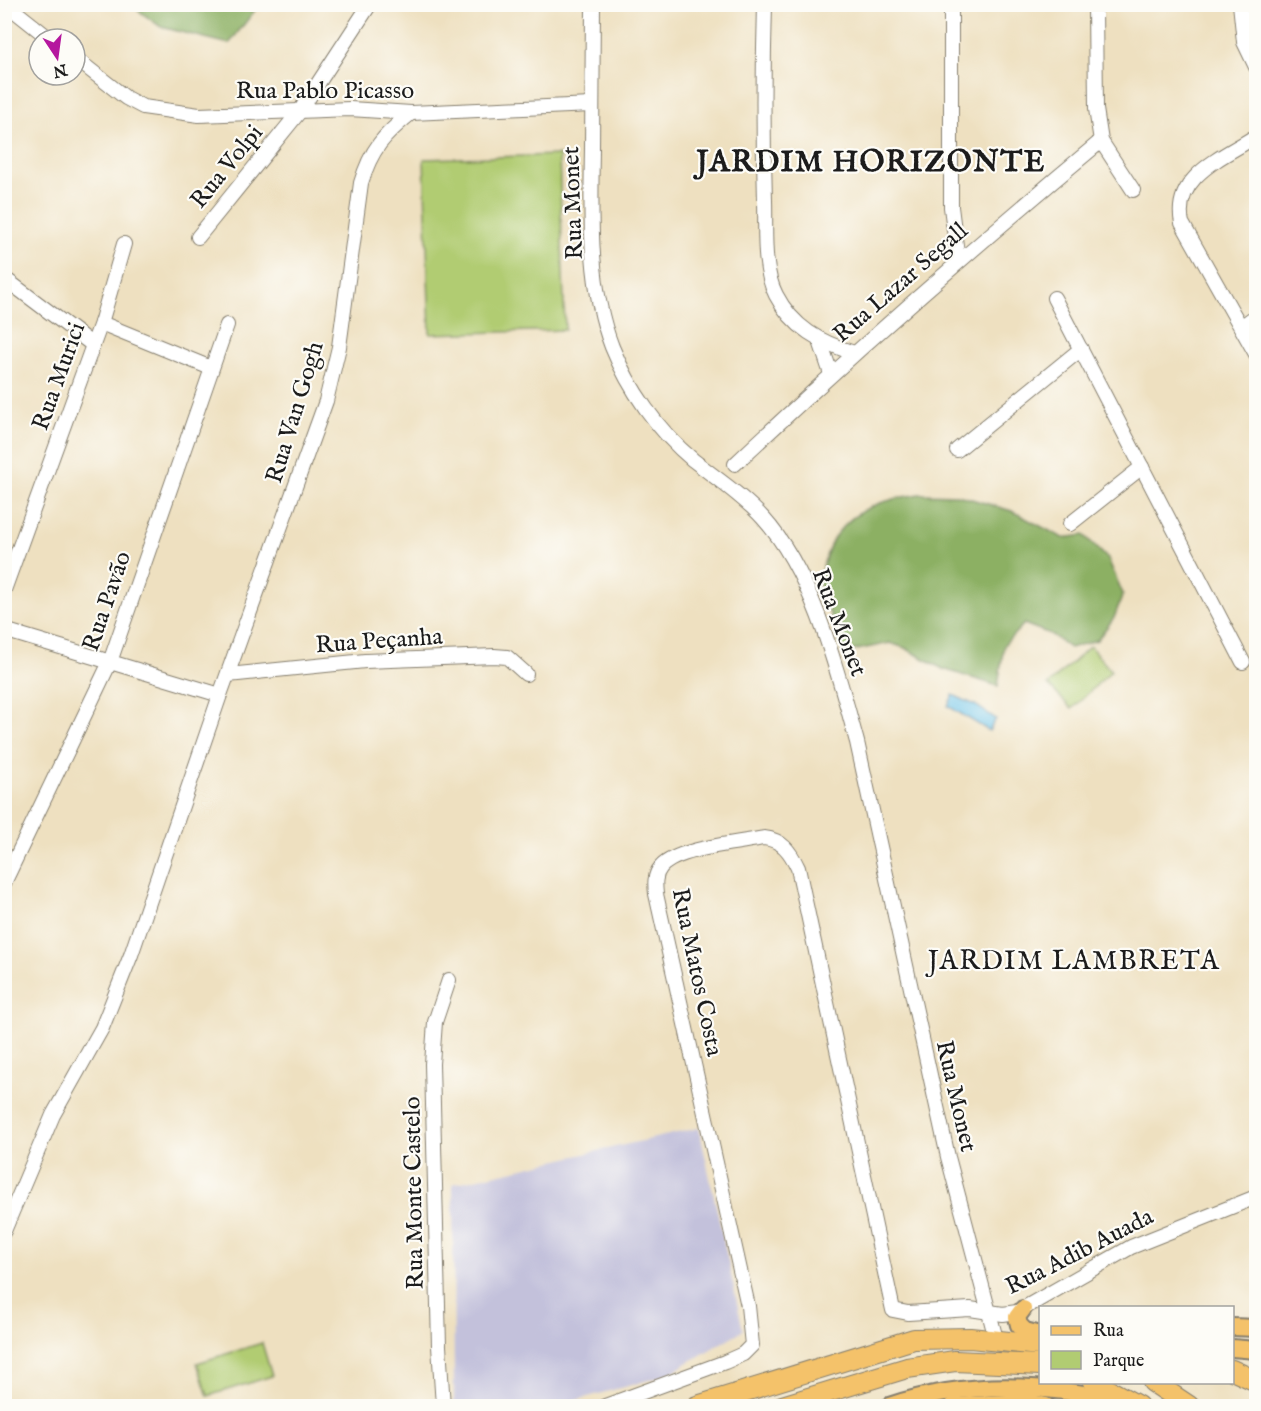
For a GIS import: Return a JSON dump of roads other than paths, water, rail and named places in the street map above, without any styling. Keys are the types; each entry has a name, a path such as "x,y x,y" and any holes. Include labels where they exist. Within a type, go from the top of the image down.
{"highway":[{"path":"697,1407 914,1339 1039,1338"},
{"path":"782,1407 907,1368 955,1361 1039,1365"},
{"path":"1234,1370 1257,1382"},
{"path":"1096,1384 1138,1407"},
{"path":"1154,1384 1189,1407"}],"main road":[{"path":"1023,1309 1017,1317 1019,1326 1039,1338"},
{"path":"1234,1327 1257,1328"},
{"path":"1234,1348 1257,1350"},
{"path":"889,1407 964,1389 1015,1386 1090,1394 1138,1407"},
{"path":"952,1407 1027,1402 1046,1407"}],"street":[{"path":"6,4 35,27"},
{"name":"Rua Volpi","path":"198,237 300,111 370,4"},
{"name":"Rua Monet","path":"593,4 591,231 604,324 622,367 646,408 690,458 761,516 779,537 807,593 844,697 857,742 946,1146 988,1311 1002,1339"},
{"path":"765,4 763,115 766,249 770,275 775,293 785,310 803,330 820,341 854,353"},
{"path":"951,4 951,185 958,261"},
{"path":"1095,4 1096,109 1101,141 1133,190"},
{"path":"1240,4 1244,42 1257,67"},
{"name":"Rua Pablo Picasso","path":"87,67 126,98 143,106 199,115 350,109 411,113 592,105"},
{"name":"Rua Van Gogh","path":"4,1231 53,1114 102,1028 158,883 220,695 326,401 339,347 360,183 369,157 389,132 411,113"},
{"path":"1257,136 1191,179 1183,194 1180,208 1182,223 1257,354"},
{"name":"Rua Lazar Segall","path":"735,464 854,353 958,261 1101,141"},
{"path":"955,224 980,242"},
{"name":"Rua Murici","path":"4,590 93,345 124,244"},
{"path":"4,278 93,345"},
{"path":"1054,298 1243,662"},
{"path":"1240,327 1257,316"},
{"path":"100,323 211,368"},
{"name":"Rua Pavão","path":"4,883 110,662 227,325"},
{"path":"820,341 831,374"},
{"path":"957,450 1080,349"},
{"path":"1070,524 1142,467"},
{"path":"4,630 220,695"},
{"name":"Rua Peçanha","path":"228,675 365,661 494,656 507,657 526,674"},
{"name":"Rua Matos Costa","path":"605,1407 725,1362 743,1354 752,1345 748,1306 656,894 655,878 660,868 671,858 764,838 775,839 785,846 798,868 890,1304"},
{"name":"Rua Monte Castelo","path":"443,1407 439,1346 432,1064 435,1022 449,980"},
{"name":"Rua Adib Auada","path":"890,1304 893,1310 899,1313 950,1309 1003,1314 1023,1309 1139,1243 1257,1197"}],"water":[{"path":"953,695 975,705 996,719 989,731 948,706"}],"district":[{"name":"JARDIM HORIZONTE","path":"871,161"},
{"name":"JARDIM LAMBRETA","path":"1074,960"}]}
